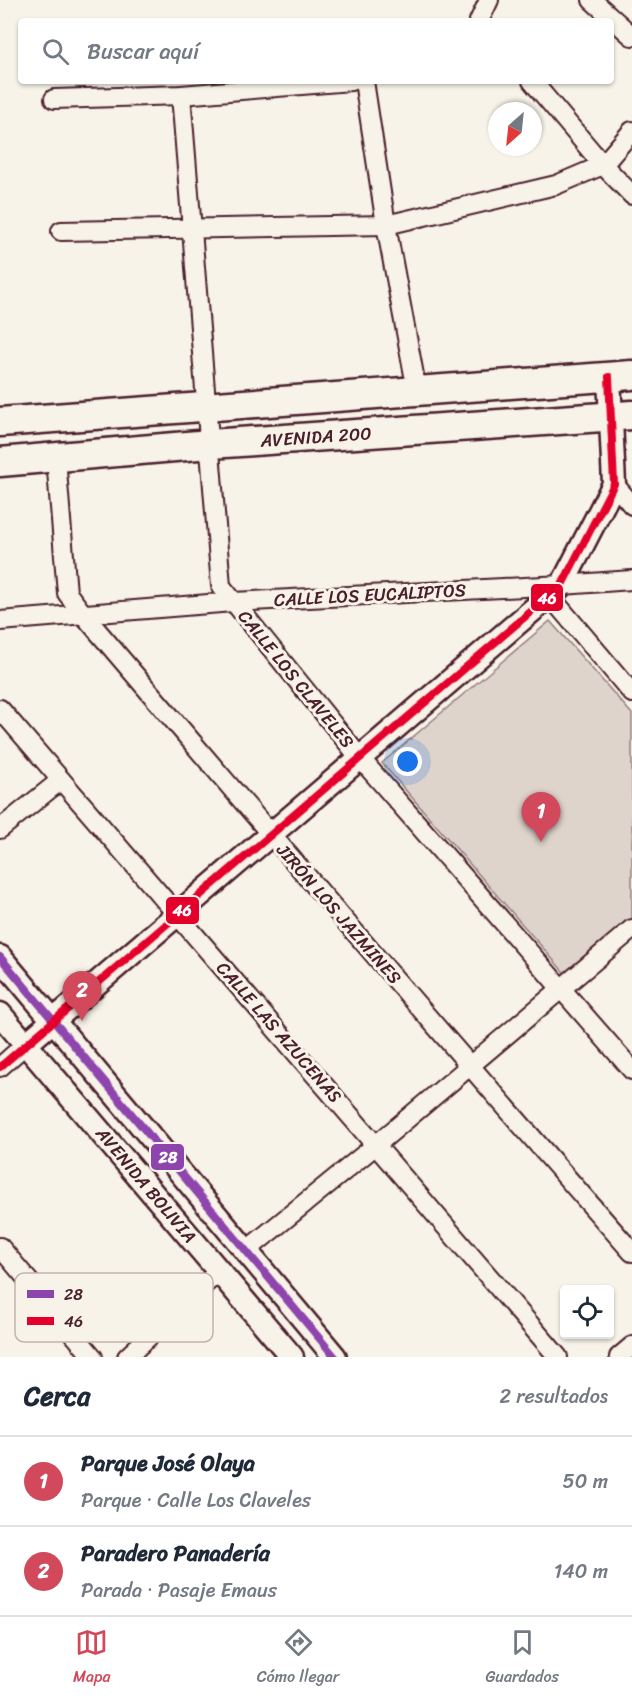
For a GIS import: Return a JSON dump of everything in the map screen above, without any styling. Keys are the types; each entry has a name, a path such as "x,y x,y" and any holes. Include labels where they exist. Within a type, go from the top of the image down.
{"main road":[{"path":"0,422 620,376"},
{"name":"AVENIDA 200","path":"0,462 210,444 621,416"}],"street":[{"path":"481,18 489,0"},
{"path":"592,0 612,18"},
{"path":"614,20 632,36"},
{"path":"54,99 181,95 315,84"},
{"path":"364,84 386,225 417,391"},
{"path":"535,84 603,165 632,195"},
{"name":"CALLE LOS CLAVELES","path":"181,95 221,586 360,758 632,1070"},
{"path":"61,231 386,225 556,185 603,165 632,131"},
{"path":"0,1067 556,591 614,484 621,416 620,376"},
{"name":"JIRÓN LOS JAZMINES","path":"56,458 67,593 83,615 469,1066 632,1252"},
{"path":"614,484 632,505"},
{"name":"CALLE LOS EUCALIPTOS","path":"0,621 233,602 556,591 632,580"},
{"path":"556,591 632,693"},
{"name":"CALLE LAS AZUCENAS","path":"0,708 558,1357"},
{"path":"0,829 61,780"},
{"path":"246,1251 376,1145 632,929"},
{"name":"AVENIDA BOLIVIA","path":"0,957 335,1357"},
{"name":"AVENIDA BOLIVIA","path":"0,1014 292,1357"},
{"path":"0,1247 22,1273"},
{"path":"213,1277 219,1271"},
{"path":"80,1342 93,1357"},
{"path":"127,1357 143,1342"},
{"path":"619,1357 632,1346"}],"shaded area":[{"path":"550,621 632,714 632,921 568,977 382,763"}],"transit line":[{"name":"46","path":"0,1067 562,585 614,484 609,377"},
{"name":"28","path":"0,957 335,1357"}],"place":[{"name":"Parque José Olaya","path":"541,842"},
{"name":"Paradero Panadería","path":"82,1021"}]}
